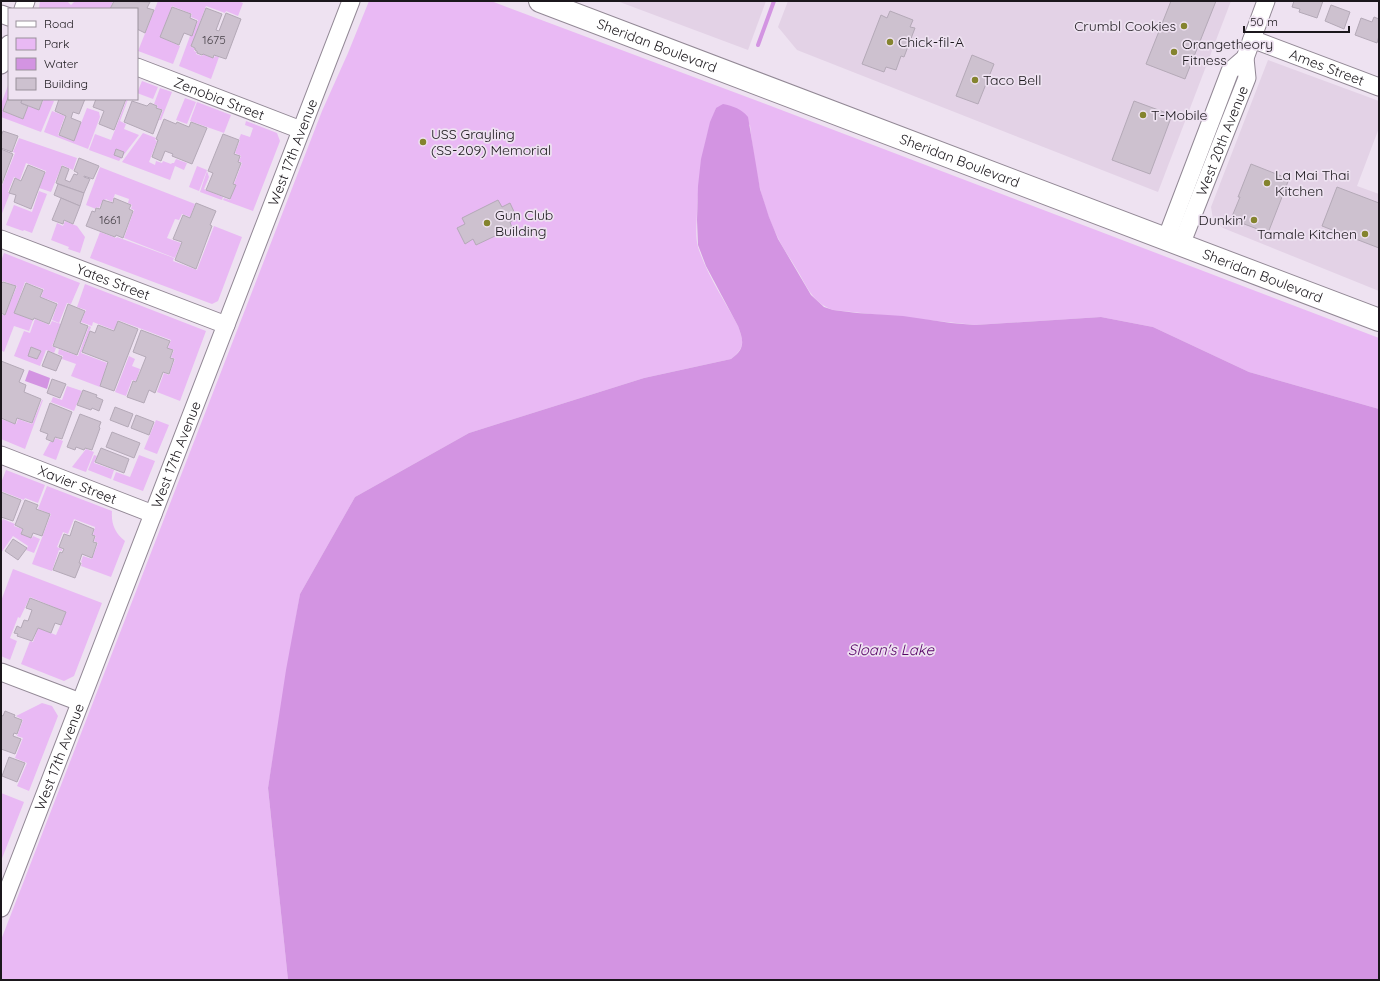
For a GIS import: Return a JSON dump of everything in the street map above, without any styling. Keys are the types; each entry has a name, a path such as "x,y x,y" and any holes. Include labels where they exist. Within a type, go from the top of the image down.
{"main road":[{"name":"Sheridan Boulevard","path":"540,1 1379,320"}],"street":[{"name":"West 17th Avenue","path":"2,902 351,1"},
{"name":"West 20th Avenue","path":"1174,242 1247,78 1245,58 1266,1"},
{"name":"Ames Street","path":"1252,39 1379,87"},
{"path":"1,65 8,47"},
{"name":"Zenobia Street","path":"138,66 301,130"},
{"name":"Yates Street","path":"1,239 226,325"},
{"name":"Xavier Street","path":"1,455 153,514"},
{"path":"1,672 80,702"}],"shaded area":[{"path":"617,1 766,1 748,50"},
{"path":"788,1 1231,1 1158,192 797,50 778,27"},
{"path":"1268,60 1379,101 1379,128 1357,186 1379,194 1379,291 1223,228 1213,219 1211,207"}],"green space":[{"path":"40,1 67,1 71,5 75,1 113,1 110,8 39,8"},
{"path":"158,1 238,1 243,3 238,16 206,6 191,47 195,48 194,51 197,52 196,54 202,56 203,54 214,58 215,56 219,57 211,79 179,66 190,36 192,36 198,20 191,17 192,14 172,6 160,37 180,46 173,64 138,51"},
{"path":"369,1 491,1 1379,338 1379,409 1249,372 1153,327 1101,317 975,325 833,310 826,307 811,294 782,246 772,225 762,197 750,125 716,108 708,133 700,171 696,228 698,247 706,268 738,326 742,344 736,355 731,359 644,378 469,433 355,497 300,594 268,788 288,980 1,980 1,940 322,111"},
{"path":"142,81 158,87 153,99 138,93"},
{"path":"8,86 8,97 3,111 23,119 28,106 39,110 44,100 54,101 41,132 1,117 1,104"},
{"path":"160,88 172,92 161,120 159,120 163,110 157,108 158,106 154,104"},
{"path":"185,98 196,102 187,124 176,120"},
{"path":"128,100 120,121 126,124 124,129 139,135 119,161 89,150 95,134 111,140"},
{"path":"197,102 231,115 224,133 190,121"},
{"path":"87,108 99,112 100,117 88,149 44,132 52,111 65,116 58,135 74,141"},
{"path":"246,121 277,133 280,141 253,211 223,200 224,198 230,200 242,163 239,161 241,156 235,153 241,134 250,137 253,128 245,125"},
{"path":"143,133 156,138 155,140 157,141 149,162 155,165 156,161 162,163 163,161 171,164 174,163 176,159 187,163 184,170 175,166 170,180 122,162"},
{"path":"19,138 77,158 73,170 62,165 51,192 39,188 46,171 26,163 20,180 14,177 8,192 10,193 1,216 1,188 15,153 13,152"},
{"path":"197,166 207,170 199,191 189,187"},
{"path":"100,167 195,204 190,217 182,214 179,220 175,219 167,238 181,243 175,258 124,238 134,210 131,209 132,205 128,203 129,199 115,194 112,202 106,199 103,200 99,208 96,207 96,209 86,205"},
{"path":"207,171 209,177 204,189 223,197 222,200 200,192"},
{"path":"39,191 47,194 32,233 6,225 14,205 32,212"},
{"path":"65,221 77,226 85,237 80,253 68,249 69,247 51,240 57,223 63,226"},
{"path":"214,226 242,237 218,301 212,304 90,258 100,232 174,258 173,261 197,270"},
{"path":"4,253 80,283 71,304 67,303 59,323 52,320 58,303 41,297 44,289 25,282 14,313 33,320 29,331 14,326 4,352 1,350 1,315 5,315 17,286 3,281 1,284 1,261"},
{"path":"85,284 206,331 180,401 157,392 164,373 169,375 175,359 171,357 174,350 168,348 171,340 118,320 114,330 93,322 92,326 81,322 86,310 77,307"},
{"path":"35,319 50,325 52,321 61,324 52,346 56,348 54,353 46,350 40,366 14,356 24,331 30,333"},
{"path":"89,326 91,327 81,353 107,363 100,387 71,376 76,364 62,359 63,356 58,354 59,349 78,356"},
{"path":"129,356 135,359 132,366 140,369 136,381 132,380 126,396 115,392"},
{"path":"67,386 82,391 74,411 51,402 53,397 62,400"},
{"path":"42,400 25,449 1,439 1,419 16,424 18,419 32,424"},
{"path":"156,420 169,425 157,454 144,449"},
{"path":"56,438 63,441 56,460 43,455 50,442"},
{"path":"86,449 94,452 86,472 72,467"},
{"path":"94,455 97,456 94,463 114,470 111,479 88,470"},
{"path":"139,455 155,461 143,491 113,480 116,472 130,477"},
{"path":"6,470 45,485 38,503 25,498 24,500 1,491 1,483"},
{"path":"47,486 112,511 114,528 125,541 111,577 81,566 83,556 92,559 98,543 94,541 96,536 93,535 95,527 74,519 68,534 63,532 57,547 62,549 62,551 59,550 52,571 32,564 51,514 38,509"},
{"path":"3,519 22,529 21,533 32,538 33,536 40,539 34,553 26,550 28,546 13,536 1,553 1,523"},
{"path":"13,569 102,603 74,676 64,681 21,664 30,641 33,642 38,628 56,635 66,612 30,597 20,618 18,617 10,638 17,641 10,660 1,656 1,601"},
{"path":"42,703 52,706 58,716 29,791 17,786 27,763 15,758 23,738 17,736 23,720 16,716"},
{"path":"1,793 24,802 1,861"}],"water":[{"name":"Sloan's Lake","path":"723,104 737,108 748,117 760,189 769,217 778,239 811,295 824,307 833,310 857,313 903,316 975,325 1101,317 1153,327 1249,372 1379,409 1379,980 288,980 268,788 286,670 300,594 355,497 469,433 644,378 731,359 739,352 742,341 738,326 706,266 698,245 698,186 701,159 710,122 716,108"},
{"path":"29,370 50,378 47,389 25,381"}],"building":[{"path":"114,1 150,2 147,8 154,10 145,33 138,30 138,8 110,8"},
{"path":"1171,1 1216,1 1185,79 1146,64"},
{"path":"1294,1 1323,1 1317,18 1299,12 1300,9 1292,7"},
{"path":"1331,5 1350,12 1344,29 1325,21"},
{"path":"172,7 191,14 190,18 197,21 192,36 184,33 179,45 160,37"},
{"path":"206,8 222,14 216,30 219,31 226,13 241,19 226,59 214,55 213,58 203,54 202,55 197,53 195,48 191,46"},
{"name":"Chick-fil-A","path":"890,11 913,20 910,27 915,28 904,57 901,56 896,70 886,67 884,72 862,64 881,15 887,18"},
{"path":"1374,17 1379,19 1379,36 1377,43 1355,35 1361,18 1372,22"},
{"name":"Taco Bell","path":"972,55 994,64 978,104 956,96"},
{"path":"8,98 8,100 22,100 21,103 28,106 23,119 3,111"},
{"path":"22,100 43,100 39,110 21,103"},
{"path":"59,100 85,100 79,114 73,112 71,118 81,122 74,141 59,135 66,116 55,111"},
{"path":"96,100 126,100 114,130 99,124 104,111 93,107"},
{"path":"132,101 147,106 150,103 157,106 156,108 162,110 153,134 124,122"},
{"path":"1134,101 1172,115 1150,174 1112,160"},
{"path":"164,119 189,127 191,122 207,128 192,164 172,156 173,154 165,151 161,161 152,157 158,140 156,139"},
{"path":"3,131 18,136 12,152 1,148 1,136"},
{"path":"223,134 239,140 234,154 240,156 238,162 241,163 233,184 236,185 230,199 206,190 213,173 208,171"},
{"path":"1,149 13,154 1,186"},
{"path":"116,149 124,152 122,158 114,155"},
{"path":"79,158 99,166 93,179 84,176 90,179 84,193 56,183 62,166 69,169 65,180 70,182 74,174 77,175 78,173 74,171"},
{"path":"1251,164 1289,179 1268,233 1231,219"},
{"path":"28,165 45,172 31,209 14,202 16,195 9,193 15,178 21,181"},
{"path":"58,184 84,193 80,206 54,195"},
{"path":"1337,187 1379,203 1379,248 1322,226"},
{"path":"61,198 80,206 73,224 64,220 63,224 52,220"},
{"path":"114,198 131,205 129,209 133,211 123,238 116,235 115,237 86,226 92,211 95,212 96,208 100,209 103,200 113,203"},
{"name":"Gun Club Building","path":"498,200 502,207 510,203 517,218 510,222 512,228 476,245 473,239 465,244 457,228 465,224 462,218"},
{"path":"196,203 216,211 196,269 175,260 182,242 173,239 183,215 190,218"},
{"path":"3,282 16,286 5,315 1,313 1,284"},
{"path":"26,283 43,290 40,297 57,304 49,324 34,318 33,320 14,313"},
{"path":"68,304 85,311 80,323 88,326 77,355 53,346"},
{"path":"118,321 138,329 114,391 100,386 108,362 82,352 90,331 95,333 98,325 114,331"},
{"path":"141,330 170,341 167,348 173,350 170,358 174,359 169,374 163,372 155,393 149,390 144,403 127,397 133,381 136,382 146,357 133,352"},
{"path":"31,347 41,351 37,359 28,356"},
{"path":"48,351 62,357 56,371 42,366"},
{"path":"1,361 24,370 19,382 26,385 24,392 41,399 32,423 17,418 15,424 1,418"},
{"path":"52,379 66,384 60,398 47,393"},
{"path":"83,390 97,395 96,397 103,400 99,411 77,405"},
{"path":"50,403 72,412 62,439 55,437 53,442 46,439 48,434 40,431"},
{"path":"115,407 133,414 128,427 110,420"},
{"path":"80,414 101,422 92,450 85,448 84,450 76,447 75,450 67,447"},
{"path":"136,415 154,422 149,435 131,428"},
{"path":"112,432 140,443 134,458 106,447"},
{"path":"101,448 129,459 124,473 95,462"},
{"path":"1,492 21,500 13,521 1,517"},
{"path":"25,500 38,505 36,509 50,514 42,536 33,533 31,538 21,534 23,529 15,525"},
{"path":"75,521 94,529 92,535 95,536 93,542 97,543 92,558 82,554 79,563 81,563 75,578 53,570 60,552 62,553 64,549 59,547 64,534 70,536"},
{"path":"13,539 27,548 18,560 5,551"},
{"path":"30,598 66,612 61,625 55,623 51,633 38,628 32,641 17,636 18,634 14,633 17,626 21,628 24,620 28,621 32,610 26,608"},
{"path":"5,711 22,720 17,734 14,733 13,736 21,739 15,754 1,749 1,715 3,716"},
{"path":"9,757 25,763 17,782 2,776"}],"waterway":[{"path":"758,45 774,1"}],"place":[{"name":"Crumbl Cookies","path":"1184,26"},
{"name":"Chick-fil-A","path":"890,42"},
{"name":"Orangetheory Fitness","path":"1174,52"},
{"name":"Taco Bell","path":"975,80"},
{"name":"T-Mobile","path":"1143,115"},
{"name":"USS Grayling (SS-209) Memorial","path":"423,142"},
{"name":"La Mai Thai Kitchen","path":"1267,183"},
{"name":"Dunkin'","path":"1254,220"},
{"name":"Gun Club Building","path":"487,223"},
{"name":"Tamale Kitchen","path":"1365,234"}]}
